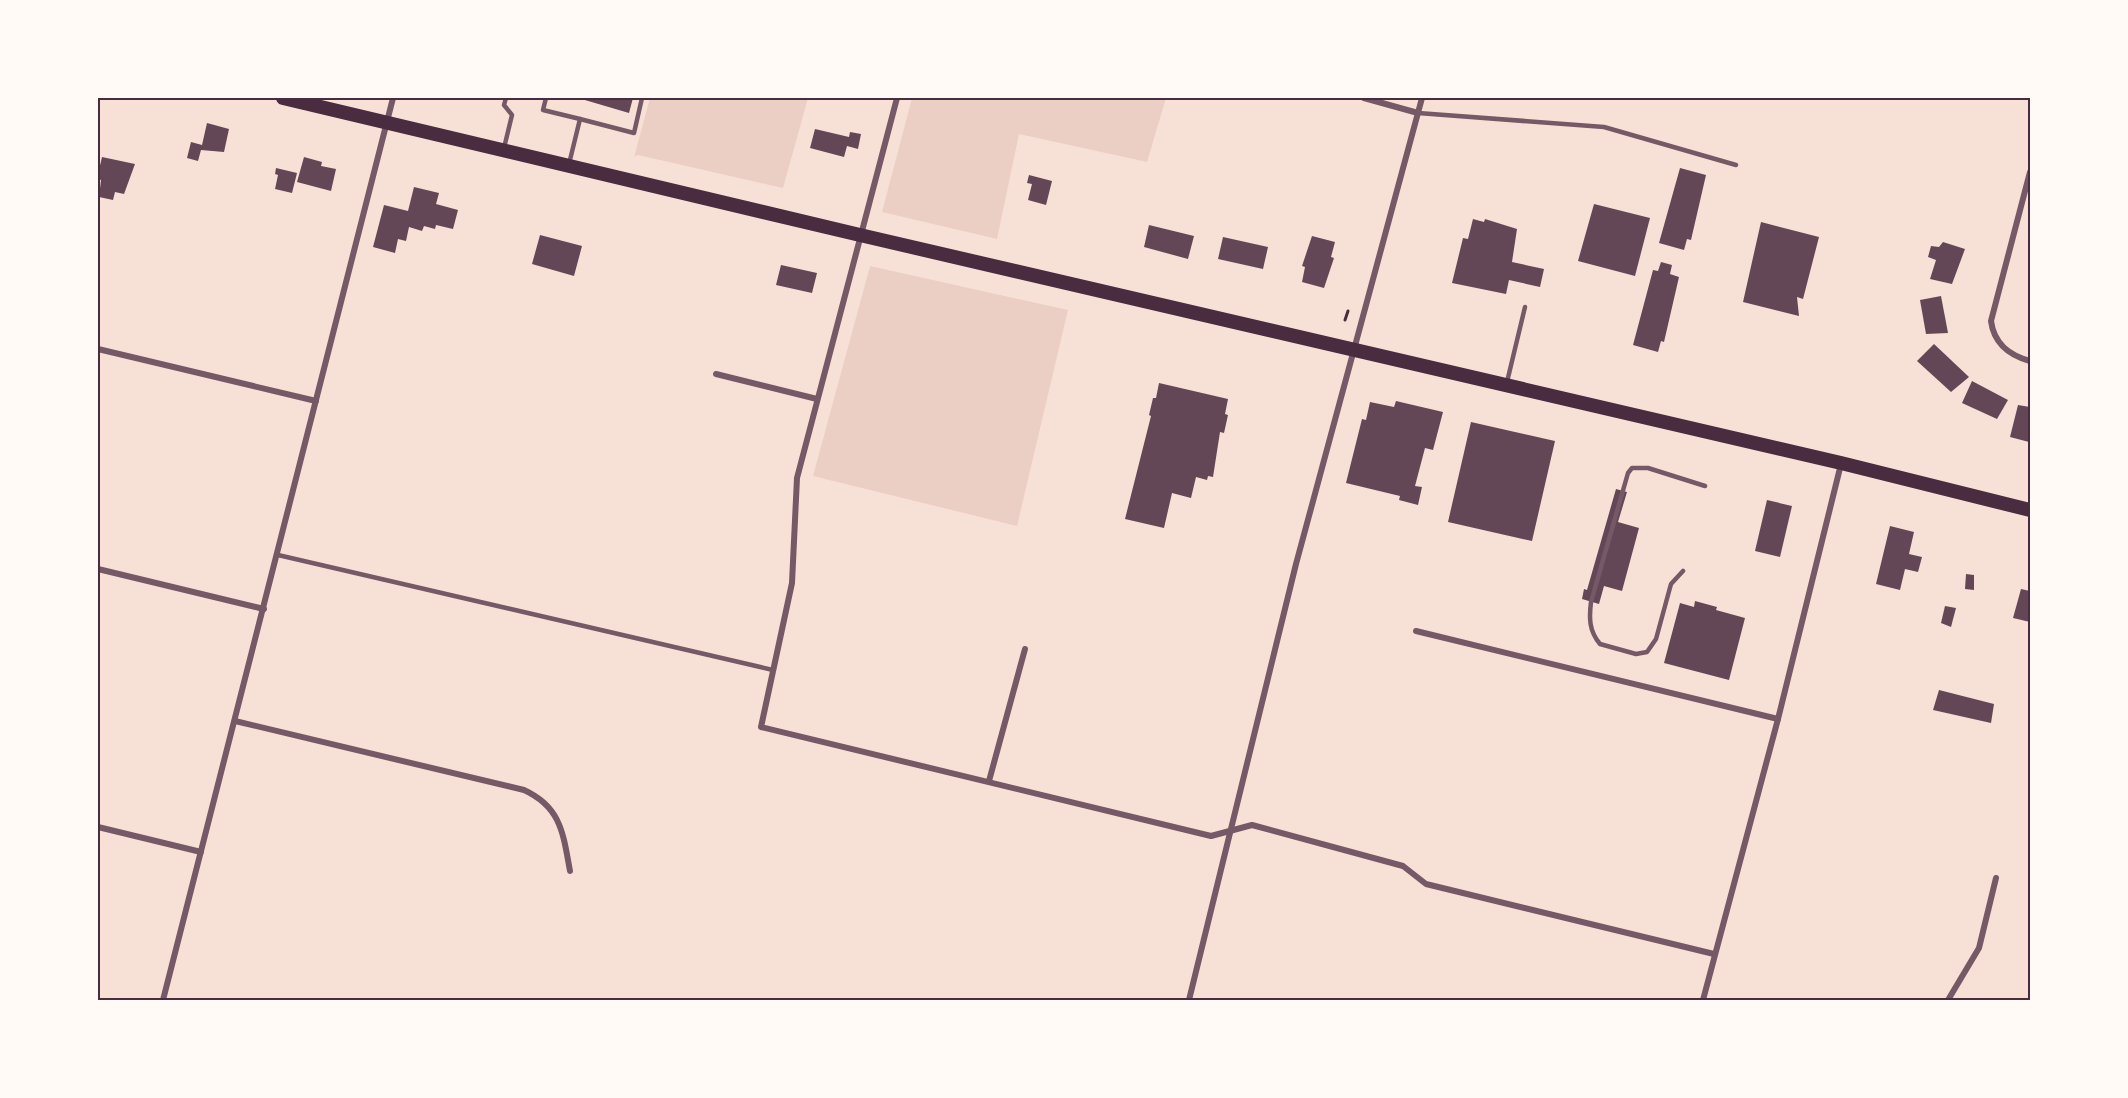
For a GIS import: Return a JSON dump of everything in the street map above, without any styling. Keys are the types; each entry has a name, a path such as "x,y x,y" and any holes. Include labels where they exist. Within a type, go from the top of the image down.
{"main road":[{"path":"283,98 569,164 860,235 1506,384 2031,510"}],"street":[{"path":"163,1000 393,98"},
{"path":"897,98 797,478 792,583 761,727 1211,836 1252,825 1403,866 1426,884 1714,954"},
{"path":"1364,98 1418,113"},
{"path":"1190,1000 1296,564 1422,98"},
{"path":"2031,172 1991,321 1995,338 2010,353 2031,361"},
{"path":"98,350 316,401"},
{"path":"716,374 817,399"},
{"path":"1703,1000 1778,719 1841,463"},
{"path":"98,569 264,609"},
{"path":"1416,631 1778,719"},
{"path":"989,781 1025,649"},
{"path":"235,721 524,790 543,799 555,812 564,840 570,871"},
{"path":"98,827 201,852"},
{"path":"1948,1000 1978,948 1996,878"}],"lane":[{"path":"504,149 512,115 504,105 506,98"},
{"path":"546,98 543,110 634,133 642,98"},
{"path":"1418,113 1604,127 1736,165"},
{"path":"569,164 580,119"},
{"path":"1506,384 1525,307"},
{"path":"1683,571 1671,584 1656,639 1647,652 1636,654 1600,644 1589,620 1591,602 1628,473 1632,468 1639,467 1705,486"},
{"path":"278,555 773,670"}],"path":[{"path":"1345,321 1347,311"}],"shaded area":[{"path":"650,98 808,98 783,188 638,155 634,157"},
{"path":"912,98 1166,98 1147,162 1019,134 997,239 882,212"},
{"path":"870,266 1068,310 1017,526 813,476"}],"building":[{"path":"578,98 633,98 629,113"},
{"path":"207,123 229,129 224,152 201,150 198,161 187,158 191,142 202,145"},
{"path":"815,129 849,137 850,132 861,134 858,149 847,146 844,157 810,148"},
{"path":"102,157 135,164 124,194 115,192 113,200 99,197 101,180 98,179 98,174"},
{"path":"304,157 322,162 321,166 336,169 331,191 297,182"},
{"path":"276,168 297,173 292,193 275,189 278,175 275,174"},
{"path":"1680,168 1706,175 1691,240 1687,239 1684,250 1659,243"},
{"path":"1029,175 1052,181 1046,205 1028,200 1032,184 1027,183"},
{"path":"414,187 439,193 436,204 458,210 453,229 436,225 435,229 424,226 422,231 409,227 406,241 398,239 395,253 373,247 384,205 408,211"},
{"path":"1594,204 1650,218 1635,276 1578,261"},
{"path":"1473,219 1484,222 1485,219 1517,229 1512,262 1544,269 1540,287 1509,280 1506,294 1452,283 1463,238 1468,239"},
{"path":"1761,222 1819,237 1803,299 1797,297 1799,316 1743,302"},
{"path":"1149,225 1194,236 1188,259 1144,247"},
{"path":"540,235 582,246 574,276 532,264"},
{"path":"1312,236 1335,242 1331,257 1334,258 1324,288 1302,282 1305,267 1302,266"},
{"path":"1223,237 1268,247 1263,269 1218,259"},
{"path":"1943,242 1965,249 1952,284 1930,279 1936,260 1928,257 1931,246 1939,247"},
{"path":"1661,262 1672,265 1670,274 1679,277 1664,342 1661,341 1658,352 1633,345 1653,270 1658,271"},
{"path":"781,265 817,273 812,293 776,285"},
{"path":"1941,296 1948,333 1926,334 1920,300"},
{"path":"1934,344 1969,377 1951,392 1917,361"},
{"path":"1972,381 2008,400 1997,419 1962,403"},
{"path":"1159,383 1228,399 1225,414 1228,415 1224,433 1220,432 1213,477 1208,476 1207,480 1196,477 1191,498 1172,493 1164,528 1125,519 1151,416 1149,415 1153,398 1156,398"},
{"path":"1396,401 1443,412 1433,450 1425,448 1415,486 1422,487 1418,505 1399,500 1400,496 1346,483 1362,419 1366,420 1370,402 1394,407"},
{"path":"2018,405 2030,407 2029,442 2010,437"},
{"path":"1471,422 1555,441 1532,541 1448,522"},
{"path":"1616,489 1627,492 1618,522 1639,528 1622,591 1604,586 1599,604 1582,599 1584,589 1587,590"},
{"path":"1767,500 1792,506 1780,557 1755,551"},
{"path":"1890,526 1914,532 1909,554 1922,557 1918,572 1905,569 1900,590 1876,584"},
{"path":"1966,574 1974,575 1974,590 1965,589"},
{"path":"2021,589 2030,591 2030,622 2013,618"},
{"path":"1695,601 1745,618 1729,680 1664,663 1680,603 1694,607"},
{"path":"1945,606 1956,608 1951,627 1941,623"},
{"path":"1939,690 1994,704 1991,723 1933,710"}]}
